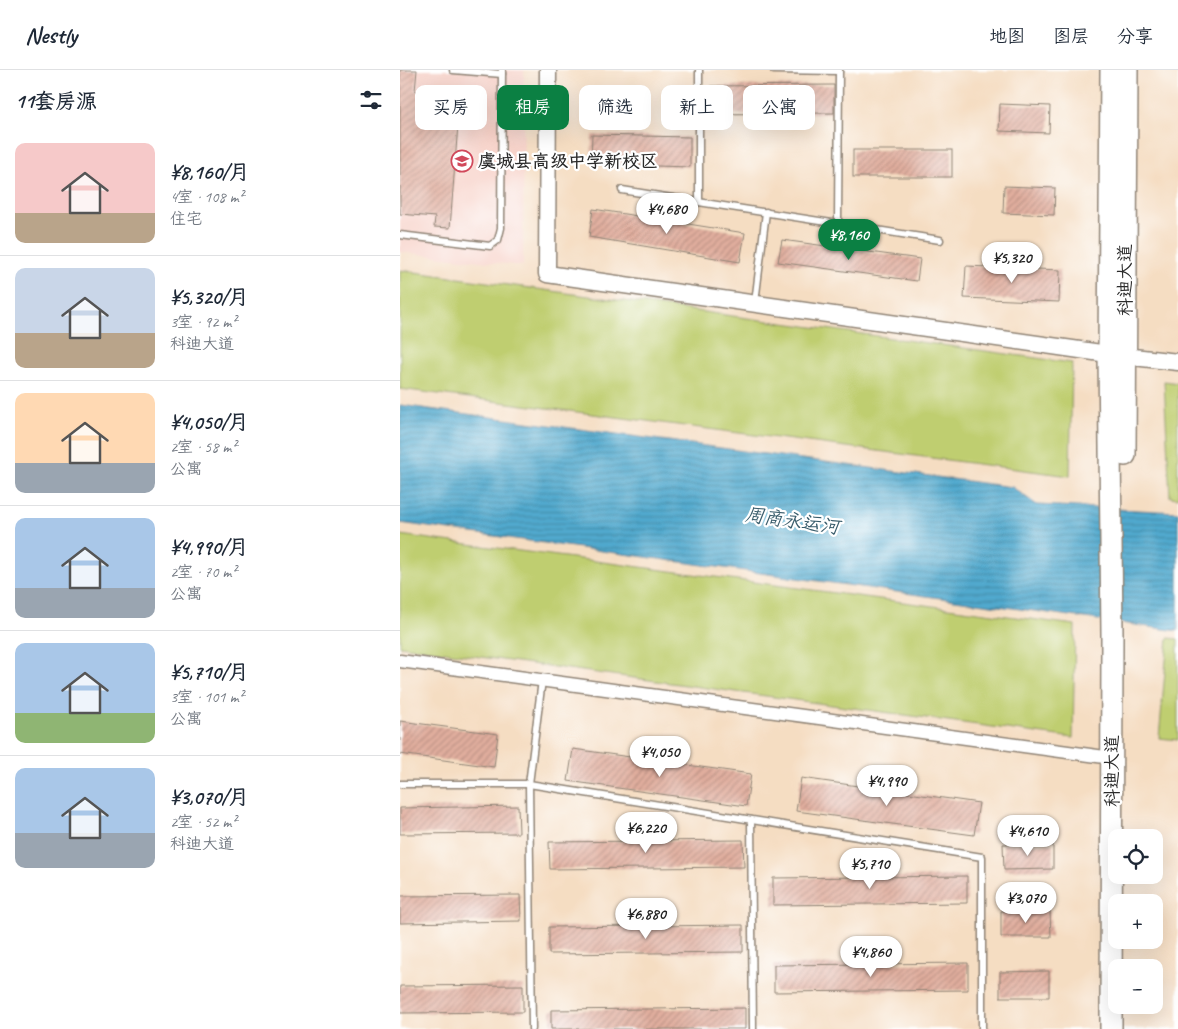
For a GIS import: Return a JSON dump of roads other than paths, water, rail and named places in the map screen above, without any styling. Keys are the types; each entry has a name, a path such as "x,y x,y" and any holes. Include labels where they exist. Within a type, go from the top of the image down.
{"main road":[{"name":"科迪大道","path":"1110,70 1123,829"},
{"name":"科迪大道","path":"1116,355 1127,70"},
{"name":"科迪大道","path":"1111,1029 1112,758 1118,634"},
{"path":"1123,1014 1123,1029"}],"street":[{"path":"548,70 547,274 1116,355 1178,362"},
{"path":"400,661 1112,758"}],"lane":[{"path":"400,236 490,246 498,240 501,228 502,72 453,70"},
{"path":"699,70 699,202"},
{"path":"774,70 839,70 838,224"},
{"path":"622,190 940,240"},
{"path":"755,304 766,212"},
{"path":"532,1029 530,784 542,680"},
{"path":"400,784 530,784 982,857 982,1029"},
{"path":"751,820 753,1029"}],"water":[{"name":"周商永运河","path":"400,405 1012,487 1037,505 1178,512 1178,631 400,523"}],"place":[{"name":"虞城县高级中学新校区","path":"462,161"}]}
